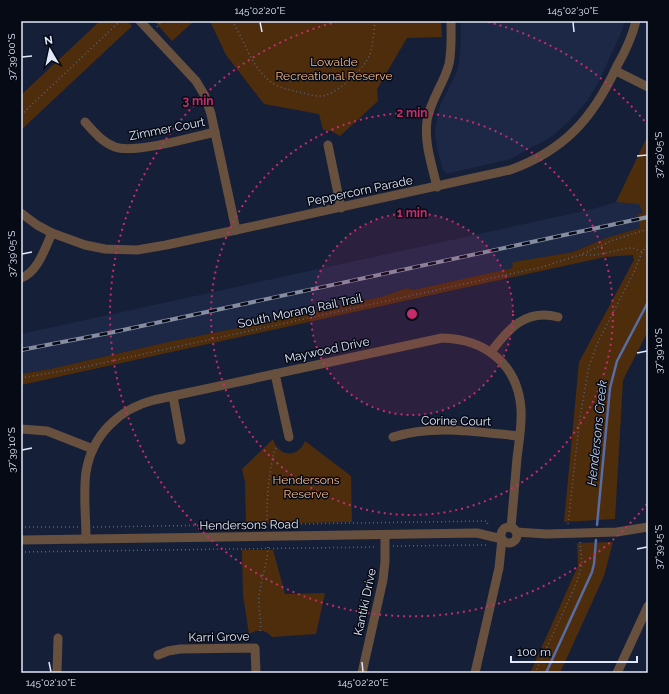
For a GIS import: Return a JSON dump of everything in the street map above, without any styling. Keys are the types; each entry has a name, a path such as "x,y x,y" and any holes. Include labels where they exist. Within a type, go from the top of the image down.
{"street":[{"path":"140,21 200,88 209,105 236,230"},
{"path":"436,187 426,130 429,109 449,64 451,21"},
{"name":"Peppercorn Parade","path":"21,213 52,233 85,245 122,250 151,248 341,208 510,170 548,153 586,120 597,104 616,70 629,42 636,21"},
{"path":"616,70 648,87"},
{"name":"Zimmer Court","path":"85,122 101,139 115,147 122,149 140,148 215,132"},
{"path":"328,145 341,208"},
{"path":"21,278 25,277 34,268 52,233"},
{"path":"491,352 513,325 523,320 542,315 558,317"},
{"name":"Maywood Drive","path":"86,539 86,473 93,449 110,424 122,414 144,402 442,338 454,338 468,341 491,352 504,365 516,384 520,396 521,410 511,534"},
{"path":"275,374 289,437"},
{"path":"173,396 181,440"},
{"path":"21,429 47,431 93,449"},
{"name":"Corine Court","path":"393,437 415,432 443,430 519,436"},
{"name":"Hendersons Road","path":"21,540 477,533 546,534 627,532 648,527"},
{"path":"475,673 499,568 511,534 501,532 502,539 499,568"},
{"name":"Hendersons Road","path":"477,533 502,539"},
{"name":"Kantiki Drive","path":"362,673 383,580 385,566 385,535"},
{"path":"617,673 648,606"},
{"path":"57,673 58,638"},
{"name":"Karri Grove","path":"158,655 168,651 180,649 256,648 256,673"}],"path":[{"path":"21,115 120,21"},
{"path":"157,27 162,21"},
{"path":"232,21 251,59 270,81 284,88 306,94 321,96 331,93 356,74 364,65 370,54 375,21"},
{"name":"South Morang Rail Trail","path":"21,378 84,367 550,265 580,255 611,241 641,230 648,229"},
{"path":"568,523 580,417 589,366 598,342 642,252 648,244"},
{"name":"South Morang Rail Trail","path":"580,255 596,254 628,248 633,248 642,252"},
{"path":"535,673 576,584 582,565 580,540"}],"shaded area":[{"path":"461,21 625,21 599,81 588,100 555,134 510,159 446,174 443,170 438,152 435,134 440,106 456,74 459,63"},
{"path":"616,202 639,203 643,213 640,228 606,238 573,252 513,262 513,268 413,290 407,288 384,296 311,313 21,374 21,334 593,209"}],"green space":[{"path":"100,21 127,21 132,26 21,130 21,95"},
{"path":"154,21 194,21 172,41"},
{"name":"Lowalde Recreational Reserve","path":"210,21 441,21 442,37 407,38 377,89 378,101 340,136 331,131 323,130 319,114 264,104 226,55"},
{"path":"648,135 648,331 623,380 615,519 564,522 579,362 634,260 633,255 605,257 21,385 21,374 311,313 384,296 407,288 413,290 512,268 513,262 573,252 606,238 640,228 638,214 643,213 639,204 616,202"},
{"name":"Hendersons Reserve","path":"273,439 279,449 288,454 298,451 305,441 351,476 352,522 246,524 245,482 242,469"},
{"path":"613,542 604,576 560,673 530,673 578,566 577,543"},
{"path":"242,550 273,550 285,594 325,593 316,634 272,637 267,632 255,631 249,634 243,595"}],"waterway":[{"name":"Hendersons Creek","path":"597,525 610,388 617,361 648,302"},
{"name":"Hendersons Creek","path":"546,673 592,572 596,540"}],"railway":[{"path":"21,350 109,333 648,217"}]}
